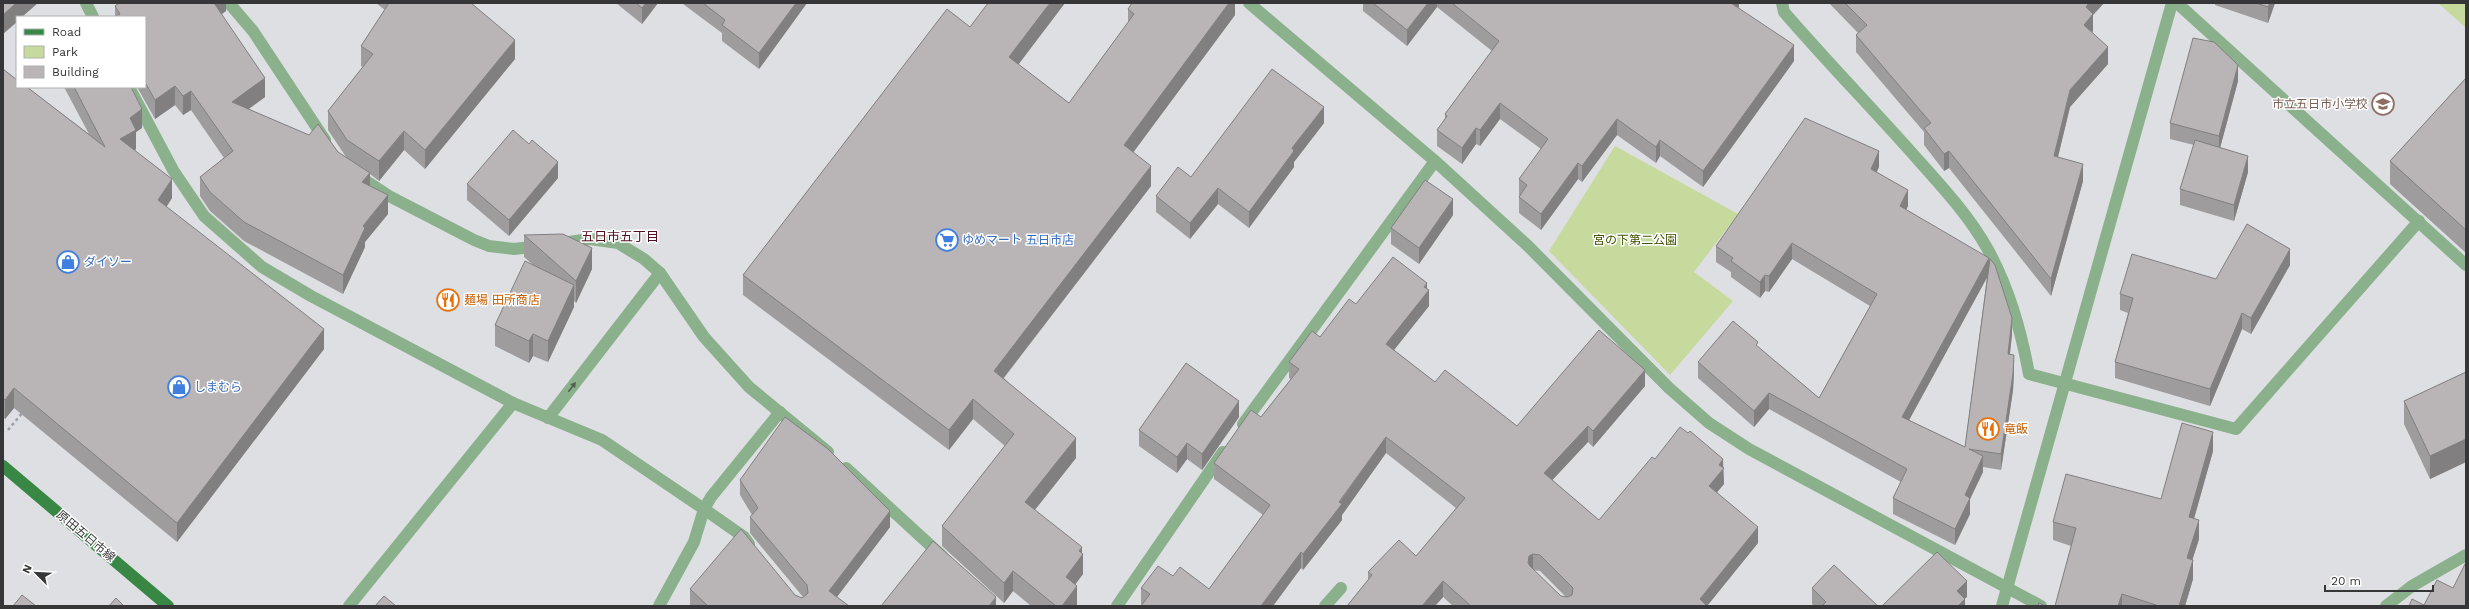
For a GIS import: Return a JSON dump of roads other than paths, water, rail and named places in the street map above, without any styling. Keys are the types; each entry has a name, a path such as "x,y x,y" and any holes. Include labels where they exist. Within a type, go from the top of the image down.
{"main road":[{"name":"原田五日市線","path":"3,466 168,606"}],"street":[{"path":"86,3 92,16"},
{"path":"229,3 253,30 333,152"},
{"path":"1249,3 1434,161 1528,245 1669,388 1709,423 1749,449 1871,516 2008,587 2041,606"},
{"path":"1782,3 1784,12 1838,74 1858,92 1956,204 1987,248 2012,304 2023,342 2029,374 2236,428 2419,221"},
{"path":"2002,606 2172,3"},
{"path":"2177,3 2466,265"},
{"path":"130,88 173,170 204,216 262,267 311,296 513,403 602,440 744,537 758,555"},
{"path":"1117,606 1233,438 1434,161"},
{"path":"349,170 389,196 474,240 489,246 514,249 590,239 618,243 644,259 660,273 704,337 749,387 813,438 951,564"},
{"path":"548,418 660,273"},
{"path":"349,606 513,403"},
{"path":"659,606 694,542 704,509 780,412"},
{"path":"2386,606 2412,586 2466,555"},
{"path":"1325,606 1341,588"}],"place":[{"name":"市立五日市小学校","path":"2383,104"},
{"name":"ゆめマート 五日市店","path":"947,240"},
{"name":"ダイソー","path":"68,262"},
{"name":"麺場 田所商店","path":"448,300"},
{"name":"しまむら","path":"179,387"},
{"name":"竜飯","path":"1988,429"}],"district":[{"name":"五日市五丁目","path":"620,236"}],"park label":[{"name":"宮の下第二公園","path":"1635,240"}]}
